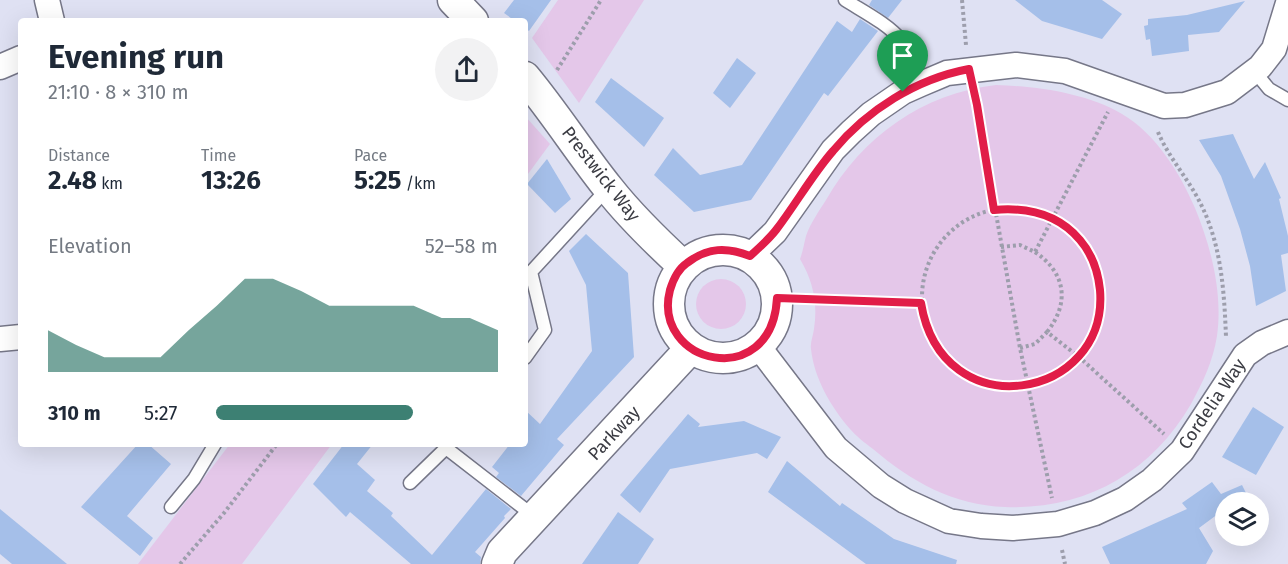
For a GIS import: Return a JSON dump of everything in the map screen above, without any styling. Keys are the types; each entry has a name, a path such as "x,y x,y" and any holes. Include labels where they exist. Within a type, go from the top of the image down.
{"street":[{"path":"47,0 51,18"},
{"path":"453,0 470,18"},
{"path":"750,256 775,232 833,150 871,114 903,92 947,73 1016,65 1065,71 1164,106 1185,105 1207,100 1227,92 1255,72 1274,49 1288,3"},
{"path":"0,67 18,59"},
{"name":"Prestwick Way","path":"533,87 608,188 652,237 683,266"},
{"path":"715,249 733,250 750,256 764,267 773,281 777,298 776,316 770,333 758,346 742,355 724,359 707,356 690,348 678,335 670,318 668,300 672,282 683,266 697,255 715,249"},
{"name":"Cordelia Way","path":"758,346 836,448 881,486 905,501 949,521 1012,528 1058,524 1095,513 1125,499 1152,480 1182,451 1245,355 1262,343 1288,332"},
{"path":"0,339 18,337"},
{"name":"Parkway","path":"497,564 502,552 690,348"}],"lane":[{"path":"845,0 901,40 911,57 921,84"},
{"path":"1255,72 1269,89 1288,100"},
{"path":"528,354 545,330 531,272 608,188"},
{"path":"171,507 194,479 213,447"},
{"path":"410,483 446,448 536,516"}],"path":[{"path":"533,87 601,0"},
{"path":"962,0 969,69 994,210 1065,564"},
{"path":"1035,252 1119,90"},
{"path":"1146,100 1161,140 1196,195 1216,243 1224,279 1228,380"},
{"path":"1016,208 1034,211 1054,219 1073,232 1089,251 1099,277 1101,299 1092,334 1079,357 1063,370 1045,380 1010,387 992,386 973,379 955,368 930,336 921,303 927,267 935,247 948,232 969,218 994,210 1016,208"},
{"path":"1001,247 1020,245 1035,252 1047,260 1060,284 1060,310 1047,332 1035,344 1020,348"},
{"path":"777,298 921,303"},
{"path":"1047,332 1079,357 1182,451"},
{"path":"180,564 224,513 275,447"}],"shaded area":[{"path":"558,0 644,0 579,103 532,38"},
{"path":"996,85 1044,89 1093,101 1122,114 1146,132 1166,155 1195,208 1211,254 1217,287 1218,320 1213,354 1191,404 1175,428 1136,468 1113,482 1088,494 1062,502 1034,506 986,505 968,502 934,490 903,472 852,432 830,402 816,371 811,347 815,301 811,284 800,259 808,231 818,213 841,177 876,138 920,108 944,97"},
{"path":"528,119 550,144 528,174"},
{"path":"716,279 726,279 739,286 746,299 746,309 739,322 726,329 716,329 707,325 700,318 696,309 696,299 700,290 707,283"},
{"path":"228,447 330,447 242,564 138,564"}],"building":[{"path":"514,0 551,0 529,31 528,18 511,18 504,13"},
{"path":"872,0 902,0 888,18 869,5"},
{"path":"1015,0 1102,0 1122,14 1102,39 1042,21"},
{"path":"1245,1 1219,32 1188,35 1189,51 1152,56 1150,39 1146,40 1144,26 1148,25 1148,19 1187,15"},
{"path":"860,19 878,31 828,96 824,93 751,200 694,212 654,175 673,148 700,175 742,165 837,21 852,32"},
{"path":"737,58 756,73 730,108 713,93"},
{"path":"611,78 664,118 644,147 595,102"},
{"path":"1233,134 1254,179 1265,162 1281,198 1279,199 1288,236 1288,253 1281,255 1286,291 1256,306 1250,266 1240,229 1221,176 1199,140"},
{"path":"547,159 571,199 555,213 528,183"},
{"path":"586,234 628,273 634,357 557,439 564,445 521,496 496,477 499,473 492,467 508,447 528,447 528,413 540,424 592,351 586,285 569,251"},
{"path":"1253,407 1284,427 1256,475 1222,457"},
{"path":"688,414 700,424 698,427 744,421 781,437 767,459 757,453 670,469 640,513 620,495"},
{"path":"135,447 151,447 171,464 127,516 153,538 140,556 81,507"},
{"path":"342,447 371,447 357,464 375,480 367,491 393,513 391,516 432,555 486,489 511,509 475,552 481,557 480,564 411,564 350,512 346,517 313,484"},
{"path":"787,461 840,506 842,503 894,539 957,560 956,564 866,564 768,492"},
{"path":"1212,482 1220,492 1215,492 1215,516 1199,528 1213,551 1206,564 1110,564 1102,547 1187,509 1182,503"},
{"path":"1242,485 1246,492 1226,492"},
{"path":"0,509 67,564 12,564 0,554"},
{"path":"618,512 654,539 638,564 582,564"}],"route":[{"path":"969,69 994,210 1016,208 1034,211 1054,219 1073,232 1089,251 1099,277 1101,299 1098,316 1092,334 1079,357 1063,370 1045,380 1010,387 992,386 973,379 955,368 943,354 930,336 921,303 777,298 776,316 770,333 758,346 742,355 724,359 707,356 690,348 678,335 670,318 668,300 672,282 683,266 697,255 715,249 733,250 750,256 775,232 833,150 871,114 903,92 947,73 969,69"}]}
